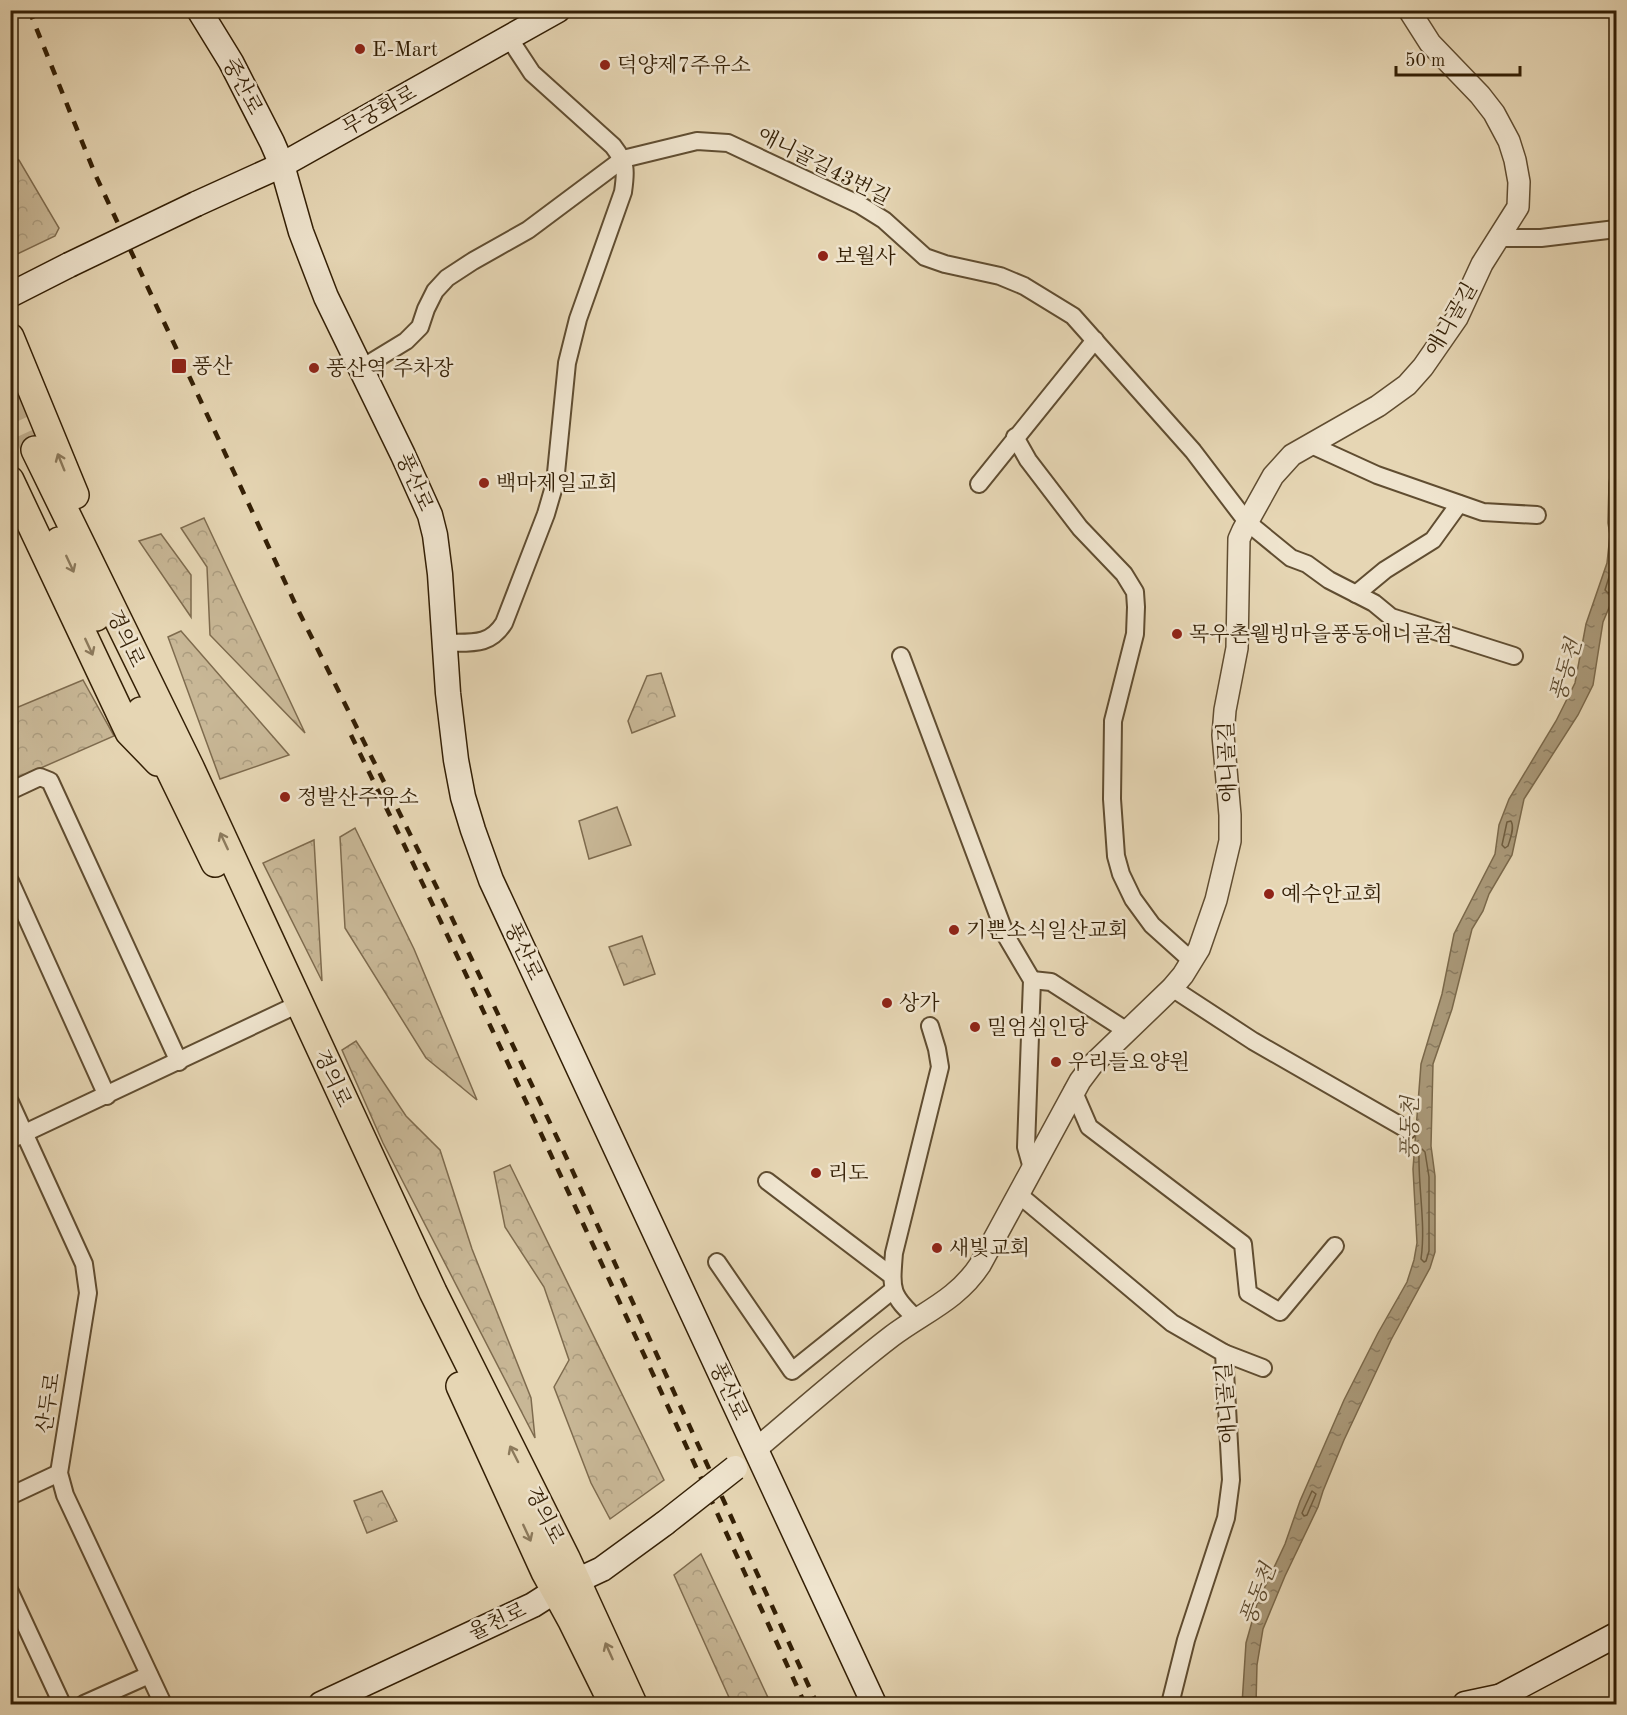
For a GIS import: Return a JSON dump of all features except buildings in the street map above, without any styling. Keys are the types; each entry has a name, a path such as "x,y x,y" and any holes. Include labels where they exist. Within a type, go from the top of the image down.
{"main road":[{"name":"중산로","path":"199,10 248,94 282,165"},
{"name":"무궁화로","path":"10,295 196,204 282,165 558,10"},
{"name":"풍산로","path":"282,165 301,232 326,297 403,454 435,535 456,760 463,797 484,862 874,1704"},
{"path":"10,337 92,538 173,720 181,772"},
{"name":"경의로","path":"27,452 433,1292 566,1586 572,1621 613,1704"},
{"path":"10,480 129,732 181,772"},
{"name":"경의로","path":"181,772 288,1009 566,1586 633,1704"},
{"name":"율천로","path":"321,1704 523,1610 602,1569 665,1523 755,1450"},
{"path":"1465,1704 1492,1702 1617,1635"}],"street":[{"name":"애니골길","path":"755,1450 890,1338 960,1290 975,1273 1073,1090 1092,1065 1172,988 1199,949 1216,900 1230,841 1223,735 1225,711 1238,648 1239,539 1273,476 1292,455 1378,406 1407,385 1423,368 1457,318 1478,272 1518,207 1515,160 1509,141 1494,113 1480,95 1438,52 1409,10"},
{"path":"444,643 486,641 497,634 504,623 546,514 555,483 567,363 578,319 623,192 626,171 623,159 613,146 532,73 508,38"},
{"name":"애니골길43번길","path":"360,369 406,341 420,327 435,291 447,278 528,230 623,159 697,141 728,143 860,205 884,220 925,257 945,264 1000,276 1024,286 1073,316 1193,451 1247,522 1291,558 1307,564 1329,580 1374,603 1391,617 1514,656"},
{"path":"1499,238 1541,238 1617,229"},
{"path":"979,484 1095,340"},
{"path":"1015,437 1028,460 1080,528 1124,574 1134,592 1137,607 1135,634 1113,721 1112,800 1116,856 1121,874 1133,900 1152,925 1192,961"},
{"path":"1309,444 1377,475 1483,512 1537,515"},
{"path":"1356,594 1385,570 1433,540 1459,504"},
{"path":"902,656 1006,936 1032,980 1026,1147 1032,1168"},
{"path":"10,791 40,777 50,781 179,1062"},
{"path":"10,881 107,1096"},
{"path":"1032,980 1051,982 1127,1032"},
{"path":"1172,988 1253,1041 1408,1130"},
{"path":"18,1137 288,1009"},
{"path":"918,1320 899,1303 892,1283 894,1253 940,1067 930,1026"},
{"path":"1073,1090 1089,1127 1243,1244 1248,1293 1280,1312 1335,1246"},
{"name":"산두로","path":"10,1102 18,1137 84,1264 88,1293 59,1473 65,1495 163,1704"},
{"path":"767,1180 892,1283"},
{"name":"애니골길","path":"1018,1194 1172,1323 1224,1353 1231,1480 1227,1518 1186,1640 1170,1704"},
{"path":"717,1262 792,1371 892,1283"},
{"path":"1224,1353 1263,1368"},
{"path":"10,1496 59,1473"},
{"path":"10,1592 17,1622 62,1704"},
{"path":"84,1704 149,1675"}],"green space":[{"path":"11,156 19,160 59,228 55,236 11,257"},
{"path":"204,518 305,733 210,635 207,567 181,528"},
{"path":"161,534 191,575 191,617 139,541"},
{"path":"181,631 289,755 220,779 168,637"},
{"path":"661,673 675,716 632,733 628,721 647,676"},
{"path":"83,680 114,736 11,781 11,710"},
{"path":"617,807 631,845 589,859 579,821"},
{"path":"355,828 414,949 477,1100 426,1058 345,928 340,837"},
{"path":"314,840 322,981 263,863"},
{"path":"642,936 655,974 624,985 609,947"},
{"path":"356,1041 406,1116 440,1150 472,1249 531,1398 535,1438 383,1143 342,1050"},
{"path":"510,1165 664,1480 610,1519 591,1483 554,1387 569,1360 544,1287 505,1227 494,1172"},
{"path":"382,1491 397,1521 367,1533 354,1501"},
{"path":"701,1554 771,1704 732,1704 674,1575"}],"water":[{"path":"1616,438 1616,591 1603,622 1593,685 1578,715 1524,799 1512,855 1472,929 1452,1009 1433,1064 1431,1146 1435,1176 1435,1252 1430,1268 1391,1340 1344,1440 1318,1507 1263,1629 1257,1665 1256,1704 1242,1704 1246,1643 1257,1604 1285,1544 1300,1501 1344,1400 1407,1282 1414,1260 1417,1243 1413,1169 1421,1064 1442,994 1454,934 1495,854 1499,825 1509,799 1556,721 1575,683 1586,624 1607,563 1610,535 1609,483"}],"tunnel":[{"path":"10,395 35,450"}],"railway":[{"path":"29,10 95,174 299,612 451,916 562,1148 817,1704"},
{"path":"351,735 524,1097 805,1704"}],"place":[{"name":"E-Mart","path":"360,49"},
{"name":"덕양제7주유소","path":"605,65"},
{"name":"보월사","path":"823,256"},
{"name":"풍산","path":"179,366"},
{"name":"풍산역 주차장","path":"314,368"},
{"name":"백마제일교회","path":"484,483"},
{"name":"목우촌웰빙마을풍동애니골점","path":"1177,634"},
{"name":"정발산주유소","path":"285,797"},
{"name":"예수안교회","path":"1269,894"},
{"name":"기쁜소식일산교회","path":"954,930"},
{"name":"상가","path":"887,1003"},
{"name":"밀엄심인당","path":"975,1027"},
{"name":"우리들요양원","path":"1056,1062"},
{"name":"리도","path":"816,1173"},
{"name":"새빛교회","path":"937,1248"}],"water label":[{"name":"풍동천","path":"1565,670"},
{"name":"풍동천","path":"1409,1128"},
{"name":"풍동천","path":"1257,1594"}]}
